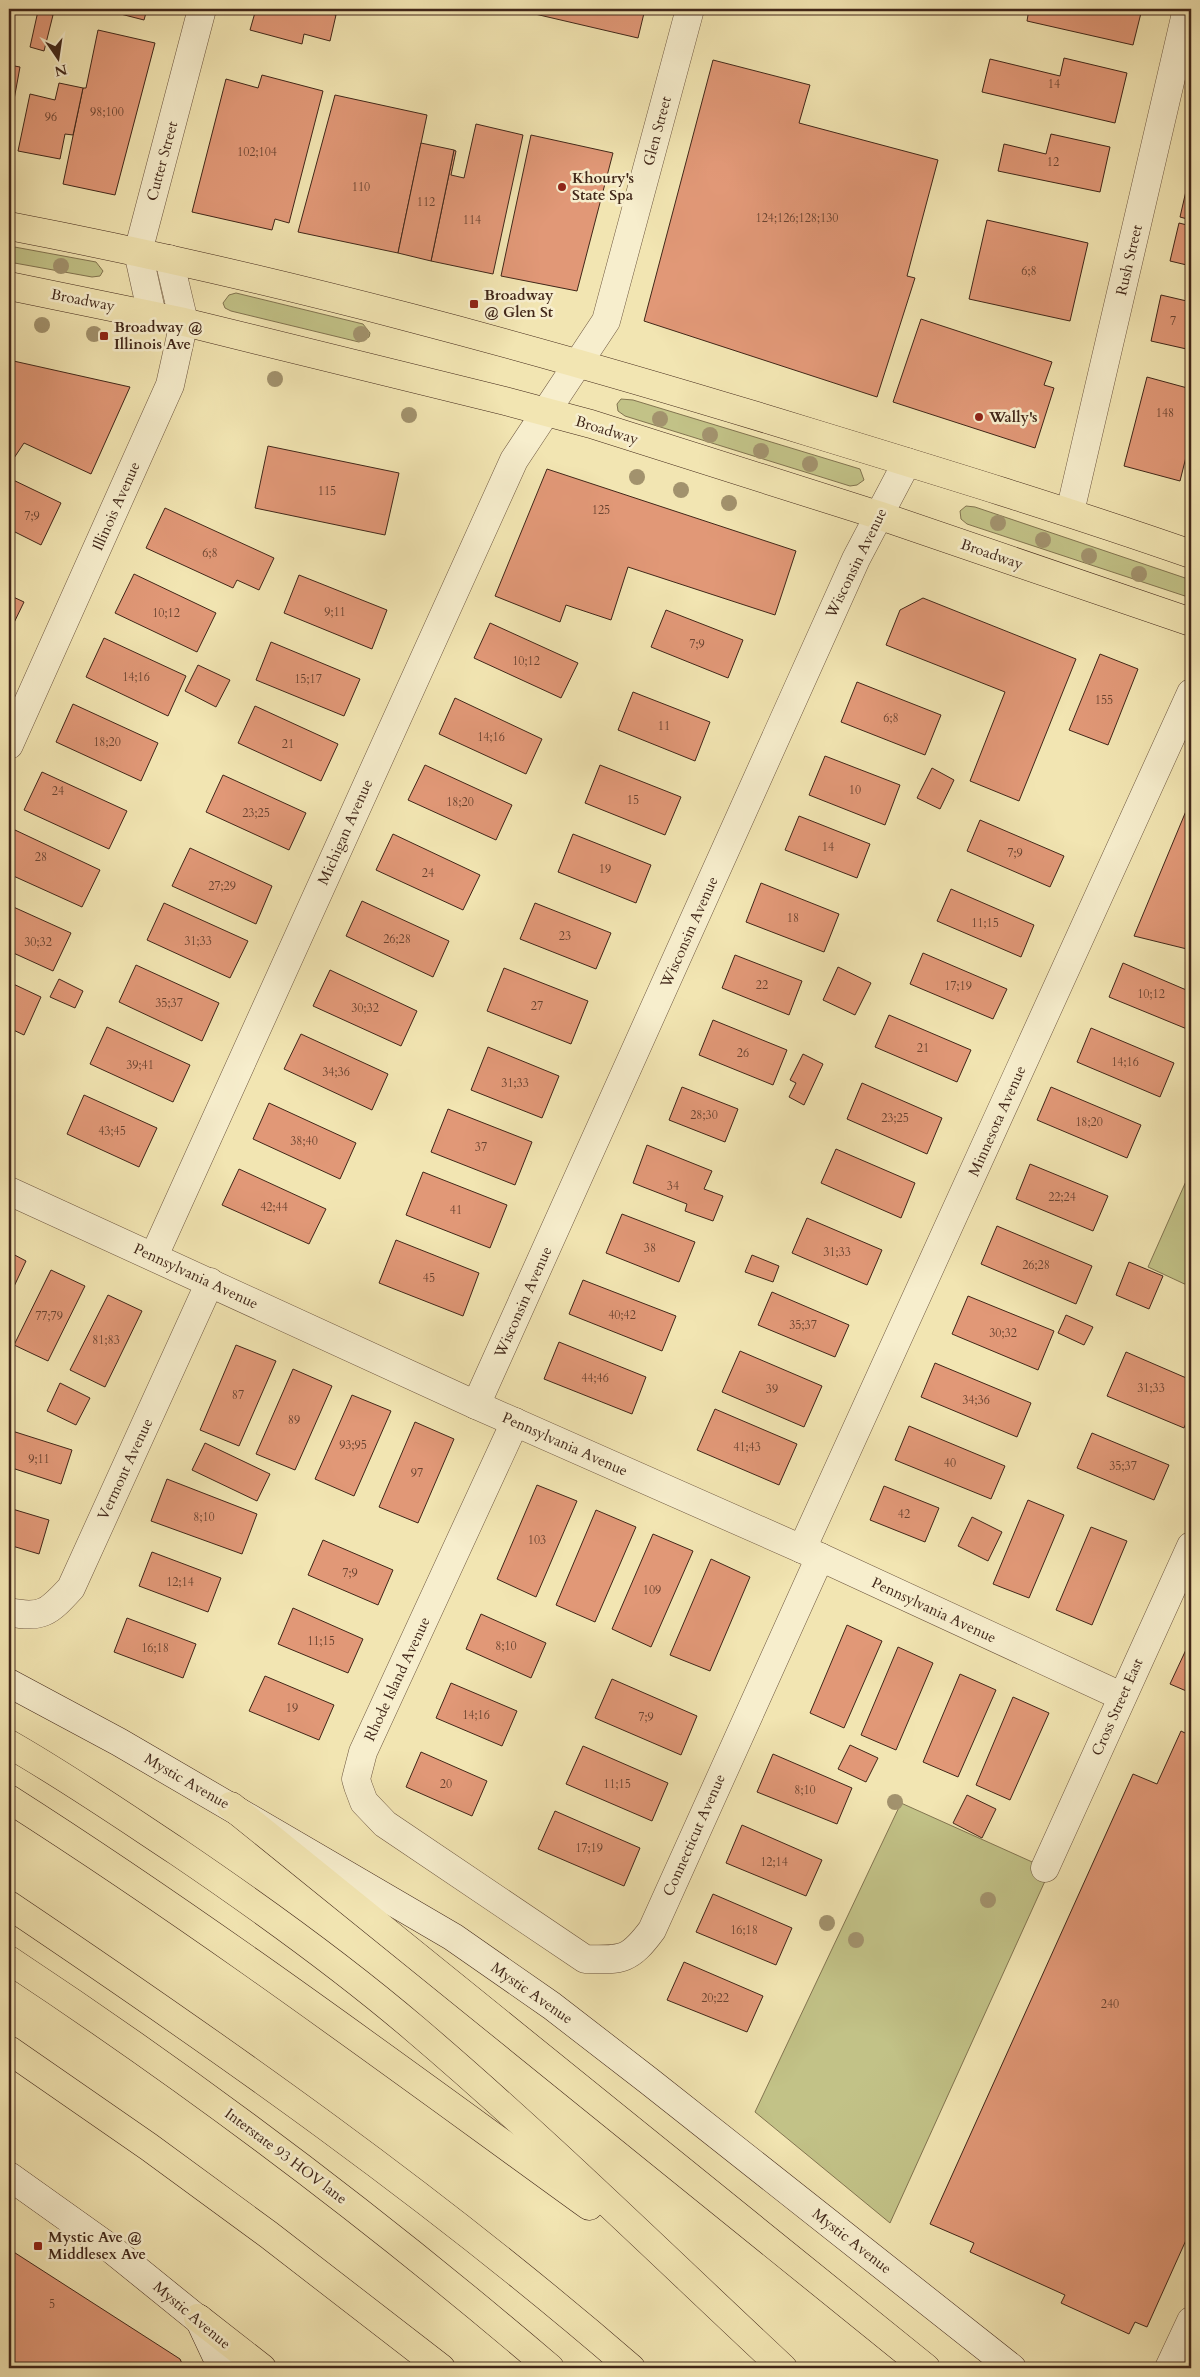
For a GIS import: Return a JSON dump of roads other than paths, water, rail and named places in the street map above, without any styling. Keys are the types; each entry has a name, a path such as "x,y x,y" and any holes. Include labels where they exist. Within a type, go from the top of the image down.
{"main road":[{"path":"9,226 169,259 466,332 578,362 1070,512 1191,554"},
{"name":"Broadway","path":"9,286 184,322 544,411 878,515 1191,622"},
{"path":"9,1744 140,1827 247,1899 333,1962 414,2028 510,2113 783,2368"},
{"path":"9,1799 99,1856 223,1942 682,2273"},
{"path":"231,1806 926,2368"},
{"path":"9,1905 179,2021 348,2144 566,2312 631,2368"},
{"name":"Interstate 93 HOV lane","path":"9,1960 98,2019 322,2182 550,2368"},
{"path":"9,2050 149,2147 261,2229 441,2368"},
{"path":"198,2318 262,2368"},
{"path":"377,2320 421,2368"}],"street":[{"name":"Cutter Street","path":"152,315 138,252 202,9"},
{"name":"Glen Street","path":"544,411 606,321 690,9"},
{"name":"Rush Street","path":"1070,512 1187,9"},
{"name":"Illinois Avenue","path":"9,745 167,394 184,322 169,259"},
{"name":"Michigan Avenue","path":"154,1256 514,460 544,411"},
{"name":"Wisconsin Avenue","path":"476,1405 852,568 907,462"},
{"name":"Minnesota Avenue","path":"811,1553 1191,694"},
{"name":"Pennsylvania Avenue","path":"9,1191 476,1405 811,1553 1121,1696"},
{"name":"Vermont Avenue","path":"9,1612 32,1616 54,1607 71,1588 210,1282"},
{"name":"Rhode Island Avenue","path":"484,1889 385,1824 364,1802 356,1779 363,1752 515,1422"},
{"name":"Cross Street East","path":"1045,1868 1121,1696 1191,1546"},
{"name":"Connecticut Avenue","path":"484,1889 585,1960 614,1960 636,1951 652,1930 811,1553"},
{"name":"Mystic Avenue","path":"9,1683 119,1742 231,1806 453,1938 552,2006 732,2145 1012,2368"},
{"name":"Mystic Avenue","path":"9,2176 110,2248 198,2318 252,2368"},
{"path":"198,2318 222,2368"},
{"path":"1154,2368 1187,2329"},
{"path":"1170,2368 1187,2329"}],"place":[{"name":"Khoury's State Spa","path":"562,187"},
{"name":"Broadway @ Glen St","path":"474,304"},
{"name":"Broadway @ Illinois Ave","path":"104,336"},
{"name":"Wally's","path":"979,417"},
{"name":"Mystic Ave @ Middlesex Ave","path":"38,2246"}]}
